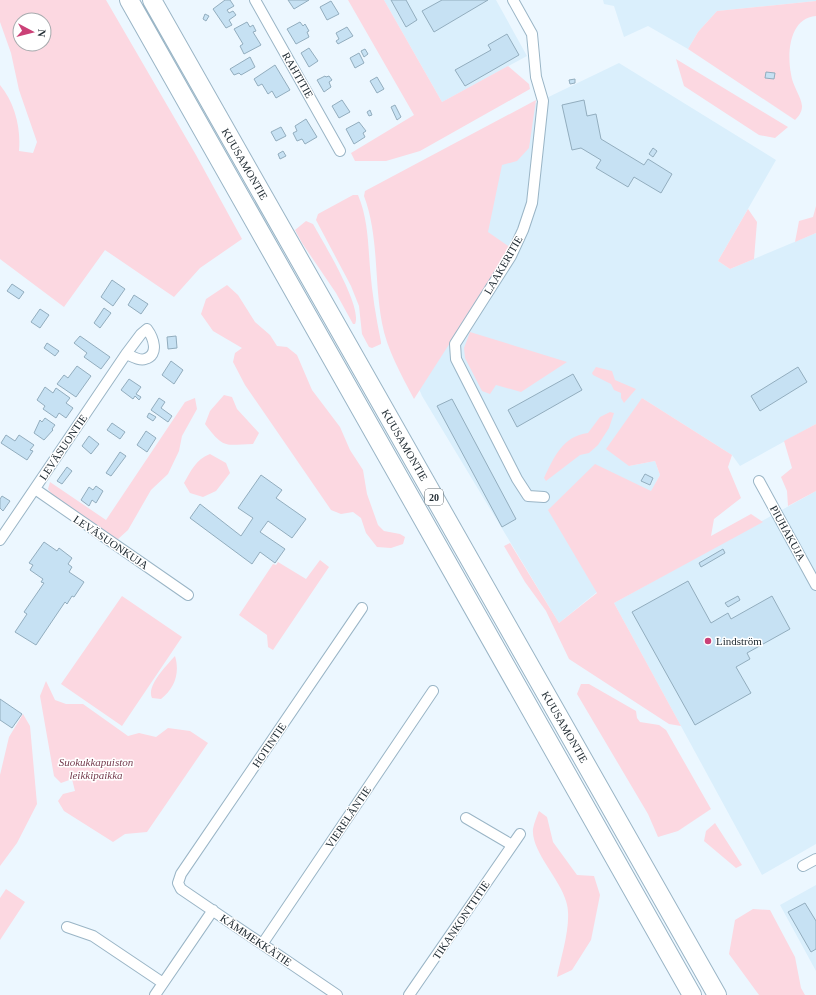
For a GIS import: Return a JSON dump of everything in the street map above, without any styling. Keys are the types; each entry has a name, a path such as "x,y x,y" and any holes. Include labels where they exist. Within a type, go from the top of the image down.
{"highway":[{"name":"KUUSAMONTIE","path":"129,0 692,995"},
{"name":"KUUSAMONTIE","path":"152,0 715,991"}],"street":[{"name":"RAHTITIE","path":"255,0 340,151"},
{"name":"LAAKERITIE","path":"513,0 532,34 536,77 543,101 532,203 523,230 511,256 455,344 456,359 517,479 528,496 544,497"},
{"name":"LEVÄSUONTIE","path":"0,540 4,526 35,489 126,354"},
{"name":"PIUHAKUJA","path":"759,480 816,585"},
{"name":"LEVÄSUONKUJA","path":"35,489 188,595"},
{"name":"HOTINTIE","path":"178,883 181,874 362,608"},
{"name":"VIERELÄNTIE","path":"262,943 433,692"},
{"path":"466,818 512,845"},
{"name":"TIKANKONTTITIE","path":"409,995 520,834"},
{"path":"804,866 816,859"},
{"name":"KÄMMEKKÄTIE","path":"178,883 181,889 337,995"},
{"path":"155,995 213,910"},
{"path":"67,927 93,936 163,983"}],"shaded area":[{"path":"384,0 496,0 527,56 442,102"},
{"path":"603,0 816,1 717,11 698,32 688,49 648,26 624,37 614,6 604,4"},
{"path":"619,63 776,160 718,261 730,269 816,233 816,424 740,466 732,455 642,398 629,466 655,461 660,475 651,492 595,465 549,510 597,592 559,623 422,396 417,384 485,236 507,117"},
{"path":"816,491 816,844 762,875 614,603"},
{"path":"816,885 816,971 780,905"}],"green space":[{"path":"0,0 106,0 196,155 242,239 200,268 174,297 105,250 64,307 0,259 0,85 10,100 16,116 19,134 19,151 33,153 37,142 19,90 11,53 0,22"},
{"path":"348,0 384,0 442,102 508,66 529,84 530,89 420,151 386,161 355,161 351,153 414,115"},
{"path":"816,1 816,16 807,18 800,23 795,30 790,47 789,57 792,78 802,106 800,114 795,120 688,49 698,32 717,11"},
{"path":"676,59 788,127 775,138 759,135 684,86"},
{"path":"536,100 529,148 517,161 502,165 488,232 511,248 414,399 395,362 384,333 372,227 364,196 365,191"},
{"path":"353,195 358,195 366,222 373,296 381,342 381,344 372,348 369,347 362,334 359,306 351,286 316,220 318,214"},
{"path":"816,206 816,233 795,242 799,221 813,217"},
{"path":"748,209 757,222 754,259 730,269 718,261"},
{"path":"306,221 313,224 341,274 353,304 356,316 355,324 353,324 336,293 302,243 295,230"},
{"path":"227,285 238,295 255,322 270,335 277,346 287,347 297,355 312,390 340,427 350,450 363,470 367,494 378,525 384,531 400,534 405,537 403,544 391,548 377,547 366,533 361,518 353,512 341,514 331,510 245,385 233,362 235,353 242,348 213,331 201,314 206,299"},
{"path":"470,332 567,362 521,392 496,385 490,394 482,391 465,358 464,348"},
{"path":"596,367 612,371 615,380 636,389 624,403 621,398 621,393 614,390 611,384 593,375 592,373"},
{"path":"224,395 232,397 237,409 259,433 253,444 225,444 216,438 205,424 210,411"},
{"path":"195,398 197,409 182,436 179,451 168,474 151,490 128,530 117,540 53,496 48,489 50,482 106,520 185,402"},
{"path":"642,398 732,455 728,467 741,498 714,519 711,536 751,514 763,522 614,603 681,726 669,724 569,659 546,611 525,582 504,546 510,543 559,623 597,593 548,510 595,464 651,491 660,475 655,461 629,466 606,449"},
{"path":"610,412 614,413 609,428 598,445 589,453 580,455 546,481 544,478 560,449 572,438 588,433 600,417"},
{"path":"816,424 816,491 788,506 787,491 781,477 792,468 784,441"},
{"path":"210,454 226,463 230,473 216,491 203,497 190,493 184,483 197,462"},
{"path":"320,560 329,567 273,650 268,647 267,635 239,615 273,564 276,565 278,562 306,579"},
{"path":"122,596 182,637 122,726 61,684"},
{"path":"175,656 177,668 173,685 161,699 152,698 152,688 158,676"},
{"name":"Suokukkapuiston leikkipaikka","path":"46,681 55,700 66,704 83,704 128,736 139,733 156,737 168,728 190,731 208,743 147,832 125,834 113,842 64,811 58,801 63,794 75,791 72,779 61,783 54,776 40,696"},
{"path":"581,684 589,684 636,711 637,718 640,722 659,725 666,730 711,809 678,831 658,837 648,814 577,694"},
{"path":"23,714 30,726 37,804 17,843 0,866 0,775 9,737"},
{"path":"539,811 547,817 553,842 577,875 594,876 600,895 591,940 572,970 557,977 567,928 568,909 563,892 536,846 533,827"},
{"path":"715,823 742,865 736,868 704,841 706,831"},
{"path":"6,889 25,902 0,940 0,898"},
{"path":"753,909 770,910 795,957 801,988 805,995 759,995 729,954 735,920"}],"building":[{"path":"225,0 230,0 234,6 227,10 229,13 233,11 236,15 229,20 232,25 226,28 213,9"},
{"path":"288,0 309,0 294,9"},
{"path":"391,0 406,0 417,20 406,27"},
{"path":"442,0 488,0 434,32 422,11"},
{"path":"331,1 339,14 327,20 320,7"},
{"path":"205,14 209,16 206,21 203,19"},
{"path":"247,22 250,27 253,25 256,31 253,32 261,45 244,54 240,46 243,44 234,29"},
{"path":"300,22 303,26 305,24 309,31 307,32 309,37 296,44 287,29"},
{"path":"347,27 353,36 338,44 336,41 339,39 336,33"},
{"path":"507,34 519,55 465,86 455,70 491,50 488,45"},
{"path":"309,48 318,61 309,67 301,53"},
{"path":"365,49 368,54 364,57 361,51"},
{"path":"359,53 364,63 355,68 350,58"},
{"path":"250,57 255,67 241,75 239,73 234,75 230,69"},
{"path":"275,65 290,90 276,98 272,91 268,94 262,84 258,86 254,79"},
{"path":"766,72 775,73 774,79 765,78"},
{"path":"325,76 329,76 332,80 329,82 331,87 324,92 317,80"},
{"path":"377,77 384,89 377,93 370,81"},
{"path":"575,79 575,83 570,84 569,80"},
{"path":"342,100 350,112 339,118 332,106"},
{"path":"584,100 587,116 596,114 601,139 644,165 648,159 672,174 661,193 634,177 628,187 596,168 601,160 581,148 572,150 562,105"},
{"path":"395,105 401,117 397,120 391,107"},
{"path":"370,110 372,115 369,116 367,112"},
{"path":"306,119 317,137 305,144 302,139 297,141 293,133 297,131 295,126"},
{"path":"359,122 366,131 363,133 365,137 354,144 346,129"},
{"path":"281,127 286,136 276,141 271,132"},
{"path":"653,148 657,151 653,157 649,154"},
{"path":"283,151 286,156 280,159 278,154"},
{"path":"112,280 125,289 113,306 101,297"},
{"path":"12,284 24,292 19,299 7,291"},
{"path":"134,295 148,304 141,314 128,305"},
{"path":"104,308 111,313 100,328 94,323"},
{"path":"40,309 49,315 40,328 31,322"},
{"path":"80,336 110,357 101,369 84,357 87,353 74,343"},
{"path":"176,336 177,348 168,349 167,337"},
{"path":"47,343 59,351 55,356 44,348"},
{"path":"171,361 183,370 174,384 162,375"},
{"path":"77,366 91,376 76,397 57,384 64,375 68,378"},
{"path":"798,367 807,382 760,411 751,396"},
{"path":"573,374 582,390 517,427 508,410"},
{"path":"129,379 141,387 136,394 141,397 139,400 135,396 133,399 121,390"},
{"path":"45,387 53,393 56,388 70,398 66,403 73,408 66,418 59,413 56,418 43,409 45,406 37,400"},
{"path":"159,398 165,402 161,408 172,416 168,422 151,410"},
{"path":"452,399 516,519 502,527 437,406"},
{"path":"149,413 156,417 153,421 147,417"},
{"path":"45,418 55,425 52,429 53,430 44,440 34,433 40,420 42,422"},
{"path":"112,423 125,432 120,439 107,430"},
{"path":"146,431 156,438 147,452 137,445"},
{"path":"6,435 15,441 19,435 34,445 30,450 33,451 27,460 1,443"},
{"path":"89,436 99,444 91,454 82,446"},
{"path":"120,452 126,456 111,476 106,473"},
{"path":"67,467 72,471 62,484 57,481"},
{"path":"645,474 653,478 650,485 641,481"},
{"path":"261,475 282,490 276,498 306,519 292,538 268,521 260,532 285,549 275,563 260,552 252,564 190,518 200,504 241,536 253,518 238,508"},
{"path":"96,486 103,491 96,503 92,500 89,506 81,500 89,487 93,490"},
{"path":"2,496 10,501 3,511 0,508 0,499"},
{"path":"44,542 57,551 59,548 72,558 68,564 72,567 69,572 84,582 74,597 72,596 67,604 65,602 36,645 15,632 27,614 24,612 44,583 41,582 43,579 30,570 33,565 29,563"},
{"path":"723,549 725,553 701,567 699,563"},
{"name":"Lindström","path":"688,581 711,623 728,613 731,619 772,596 790,629 747,653 750,659 736,667 751,693 695,725 632,612"},
{"path":"738,596 740,600 728,607 725,603"},
{"path":"0,699 22,714 12,728 0,720"},
{"path":"805,903 816,921 816,949 811,952 788,912"}],"place":[{"name":"Lindström","path":"708,641"}]}
